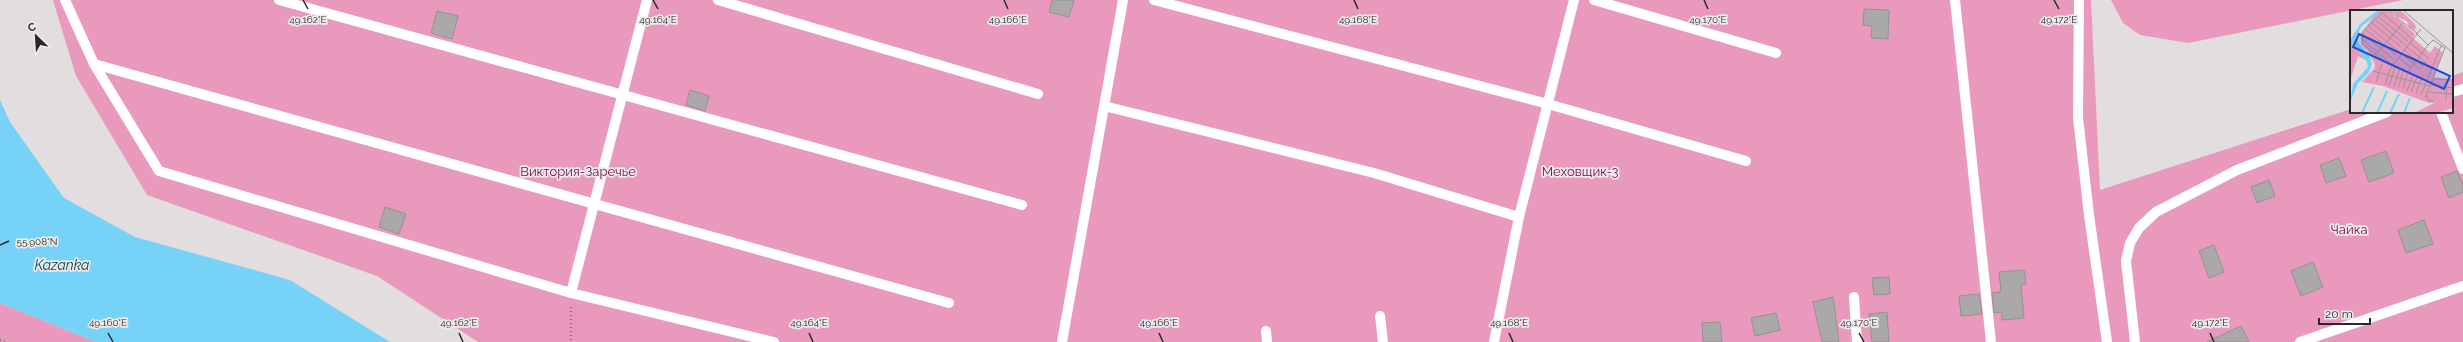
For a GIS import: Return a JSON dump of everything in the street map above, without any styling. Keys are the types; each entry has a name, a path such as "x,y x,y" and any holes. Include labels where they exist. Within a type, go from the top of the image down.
{"lane":[{"path":"65,0 94,64 159,171 571,293 774,342"},
{"path":"279,0 1022,205"},
{"path":"571,293 648,0"},
{"path":"718,0 1038,94"},
{"path":"1062,342 1123,0"},
{"path":"1154,0 1548,104 1746,162"},
{"path":"1494,342 1519,217 1574,0"},
{"path":"1594,0 1776,53"},
{"path":"1955,0 1991,342"},
{"path":"2079,0 2078,117 2089,215 2107,342"},
{"path":"94,64 949,303"},
{"path":"2453,92 2463,89"},
{"path":"1104,106 1374,173 1519,217"},
{"path":"2135,342 2126,262 2130,243 2139,228 2156,212 2236,170 2384,113"},
{"path":"2441,113 2463,169"},
{"path":"2300,342 2463,286"},
{"path":"1854,297 1857,342"},
{"path":"1380,316 1383,342"},
{"path":"1266,331 1267,342"}],"path":[{"path":"571,293 571,342"},
{"path":"0,340 5,342"}],"green space":[{"path":"53,0 2091,0 2100,190 2350,109 2350,113 2453,113 2453,76 2463,72 2463,342 478,342 377,276 147,195 76,76"},
{"path":"2111,0 2403,0 2188,43 2140,35 2123,23"},
{"path":"0,303 96,342 0,342"}],"water":[{"name":"Kazanka","path":"0,100 10,122 64,198 135,237 290,280 390,342 96,342 0,303"}],"building":[{"path":"1052,0 1074,0 1069,17 1049,12"},
{"path":"1864,9 1889,10 1888,39 1871,38 1872,26 1863,25"},
{"path":"437,11 458,16 452,39 431,33"},
{"path":"690,90 709,96 705,111 686,105"},
{"path":"2386,151 2394,173 2369,182 2361,160"},
{"path":"2339,158 2346,176 2326,183 2320,165"},
{"path":"2457,171 2463,185 2463,192 2449,198 2441,177"},
{"path":"2269,180 2275,196 2257,203 2251,187"},
{"path":"385,207 406,214 399,234 379,227"},
{"path":"2424,220 2433,244 2406,253 2398,230"},
{"path":"2214,245 2224,272 2209,278 2199,251"},
{"path":"2313,262 2323,287 2301,296 2291,271"},
{"path":"2024,270 2026,284 2021,285 2024,318 2002,320 2002,312 1994,313 1992,293 2001,292 1999,272"},
{"path":"1889,277 1890,294 1874,295 1872,278"},
{"path":"1979,294 1982,314 1961,316 1959,296"},
{"path":"1833,297 1839,342 1822,342 1813,302"},
{"path":"1887,312 1889,342 1872,342 1869,314"},
{"path":"1776,313 1780,330 1755,336 1751,318"},
{"path":"1720,322 1722,342 1703,342 1702,323"},
{"path":"2241,326 2249,342 2207,342"}],"park label":[{"name":"Виктория-Заречье","path":"578,171"},
{"name":"Меховщик-3","path":"1580,171"},
{"name":"Чайка","path":"2349,229"}]}
